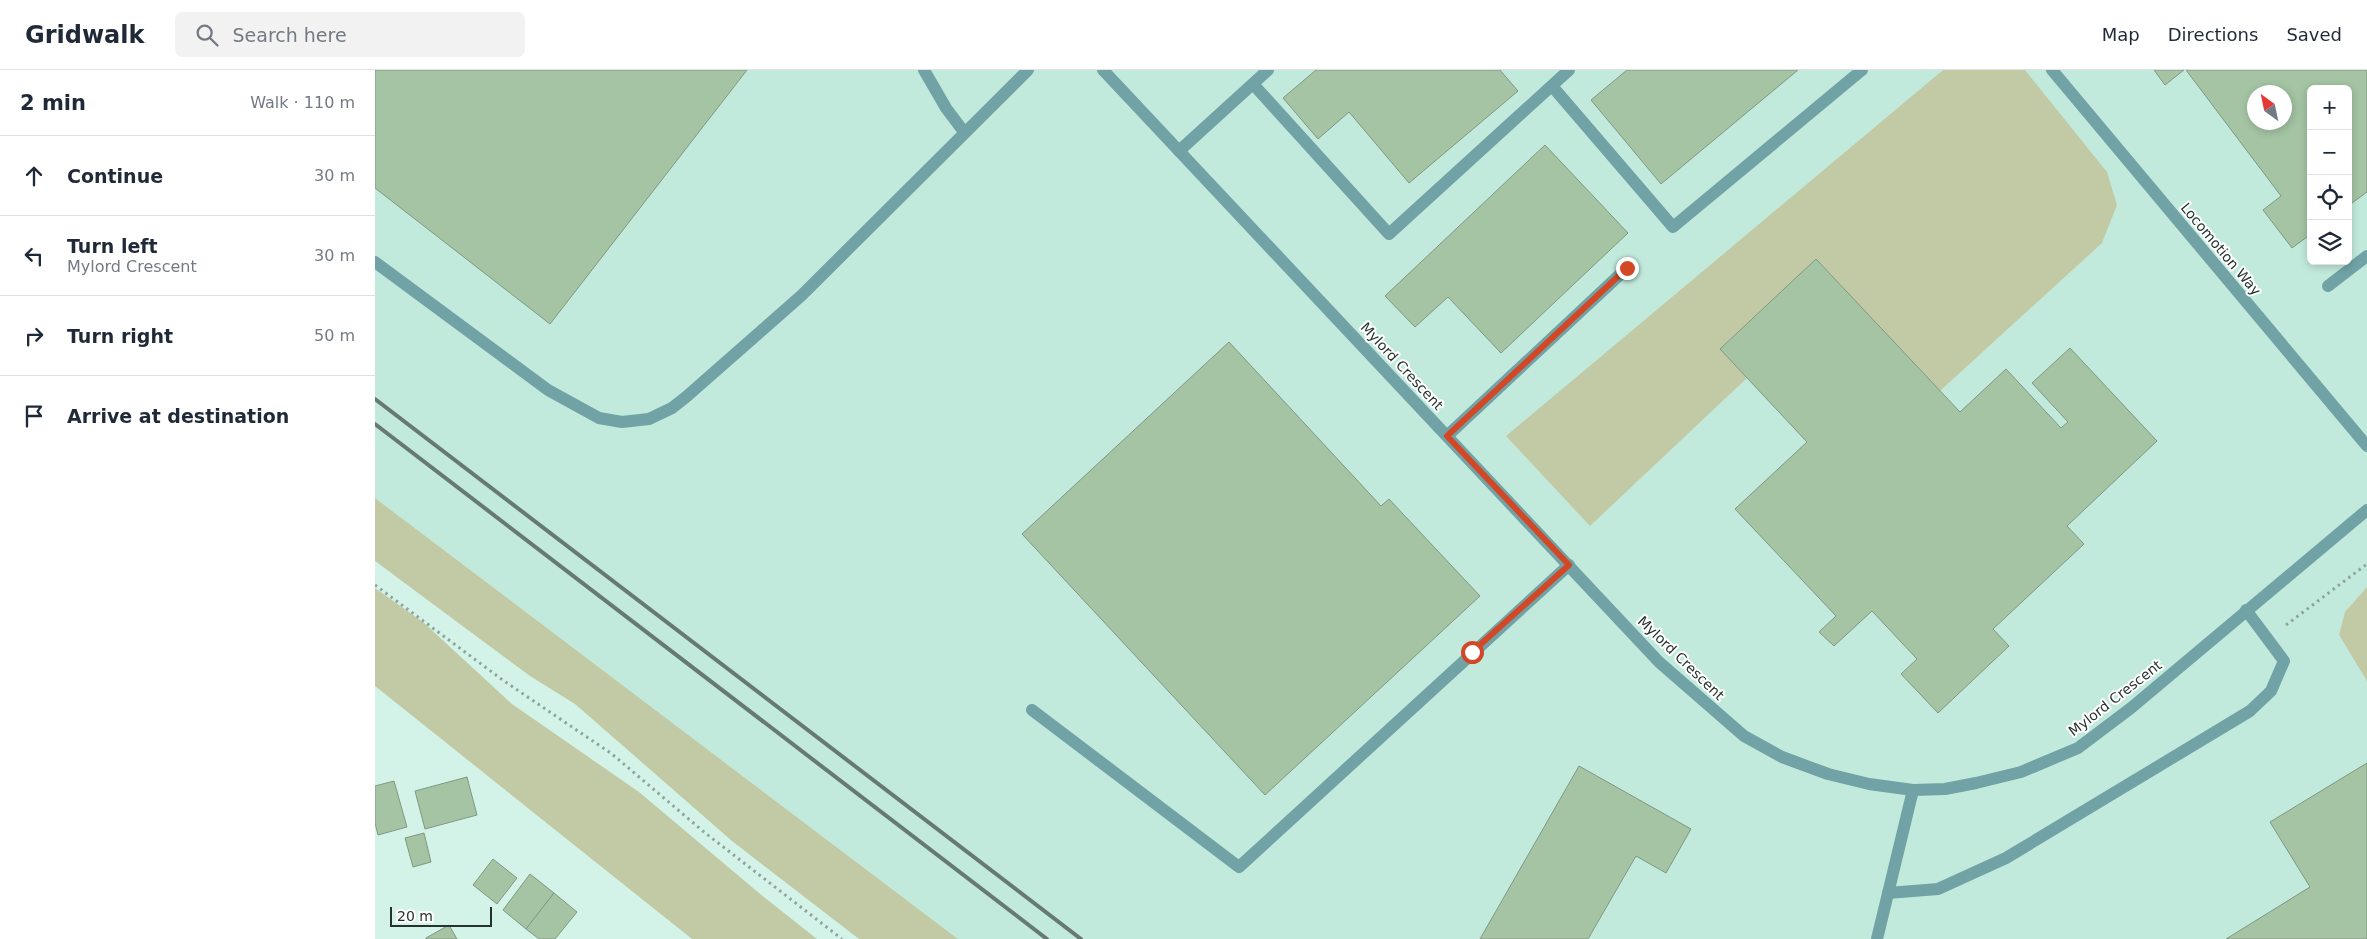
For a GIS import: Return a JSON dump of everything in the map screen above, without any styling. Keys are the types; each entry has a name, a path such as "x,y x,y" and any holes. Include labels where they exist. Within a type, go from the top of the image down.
{"street":[{"path":"924,70 945,108 964,132"},
{"path":"375,262 548,390 599,418 623,422 649,419 671,408 686,397 802,295 1028,70"},
{"name":"Mylord Crescent","path":"1103,70 1659,662 1744,736 1782,757 1828,774 1869,784 1913,790 1945,789 2021,772 2078,748 2131,708 2367,510"},
{"path":"1179,151 1268,70"},
{"path":"1253,84 1389,234 1569,70"},
{"path":"1552,86 1673,227 1862,70"},
{"name":"Locomotion Way","path":"2052,70 2367,446"},
{"path":"2328,286 2367,256"},
{"path":"1447,436 1627,268"},
{"path":"1032,710 1239,867 1569,565"},
{"path":"1888,893 1937,889 2006,858 2250,711 2271,691 2284,661 2246,610"},
{"path":"1877,939 1913,790"}],"path":[{"path":"2268,638 2367,564"},
{"path":"375,585 504,681 612,754 704,832 841,939"}],"shaded area":[{"path":"375,70 2367,70 2367,939 958,939 375,498"},
{"path":"1943,70 2025,70 2107,172 2117,205 2102,243 1940,391 1816,259 1720,349 1747,378 1590,526 1506,436"},
{"path":"375,498 958,939 859,939 732,841 575,704 530,676 375,561"},
{"path":"2367,587 2367,681 2339,635 2345,612"},
{"path":"375,588 423,622 512,704 639,792 817,939 692,939 375,686"}],"building":[{"path":"375,70 747,70 550,324 375,188"},
{"path":"1316,70 1500,70 1518,91 1409,183 1349,112 1318,139 1283,98"},
{"path":"1627,70 1798,70 1661,184 1591,100"},
{"path":"2154,70 2184,70 2165,85"},
{"path":"2186,70 2367,70 2367,192 2352,203 2352,85 2307,85 2307,237 2292,248 2263,210 2281,196"},
{"path":"1545,145 1628,233 1501,353 1448,297 1415,327 1385,296"},
{"path":"1816,259 1960,412 2006,369 2061,428 2068,422 2032,383 2070,348 2157,441 2067,526 2084,544 1993,629 2009,646 1938,713 1901,674 1917,659 1872,611 1834,646 1819,632 1836,616 1735,509 1807,442 1720,349"},
{"path":"1229,342 1381,506 1389,499 1480,596 1265,795 1022,534"},
{"path":"2367,763 2367,939 2226,939 2310,887 2270,822"},
{"path":"1579,766 1691,829 1666,873 1636,856 1588,939 1480,939"},
{"path":"467,777 477,815 425,829 415,791"},
{"path":"394,781 407,827 378,835 375,823 375,786"},
{"path":"424,833 431,862 413,867 405,838"},
{"path":"493,859 517,878 497,904 473,885"},
{"path":"530,874 554,893 526,929 503,910"},
{"path":"554,893 577,912 555,939 539,939 526,929"},
{"path":"449,925 457,939 426,939 426,938"}],"railway":[{"path":"375,399 1081,939"},
{"path":"375,424 1047,939"}],"route":[{"path":"1472,652 1569,565 1447,436 1627,268"}]}
